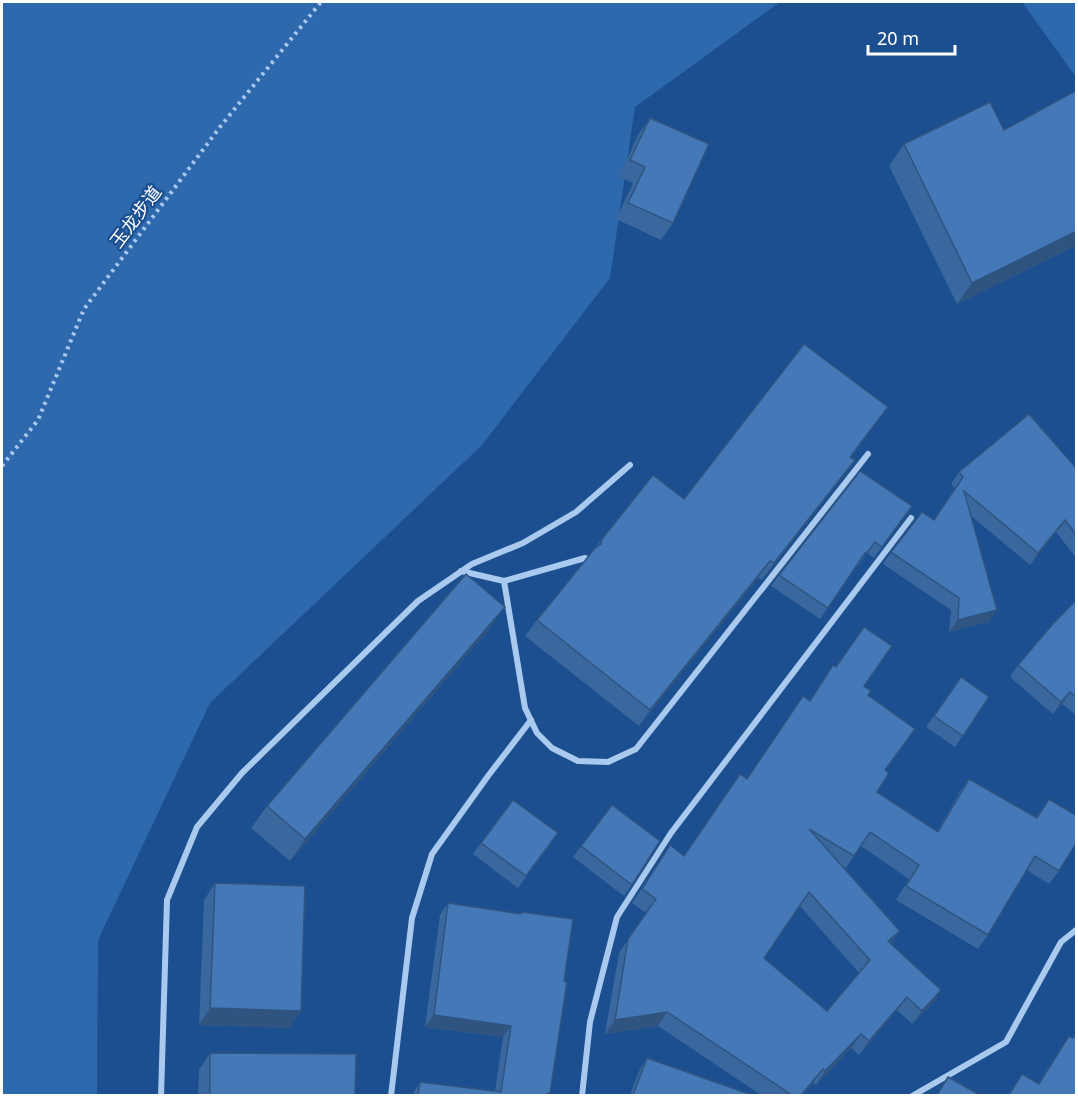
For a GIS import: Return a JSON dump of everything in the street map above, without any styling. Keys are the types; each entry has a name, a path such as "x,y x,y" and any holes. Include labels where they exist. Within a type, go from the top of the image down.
{"street":[{"path":"504,580 525,708 537,733 552,748 579,761 608,762 636,749 868,454"},
{"path":"161,1095 167,900 196,827 242,773 418,601 472,564 523,543 576,512 630,465"},
{"path":"582,1095 590,1022 617,916 671,833 911,518"},
{"path":"461,571 504,580 585,558"},
{"path":"391,1095 412,918 432,854 531,720"},
{"path":"912,1095 1006,1042 1061,942 1077,930"}],"path":[{"name":"玉龙步道","path":"2,466 38,420 84,309 220,127 321,2"}],"shaded area":[{"path":"2,2 780,2 635,107 610,278 482,445 210,703 98,940 97,1095 2,1096"},
{"path":"1022,2 1076,2 1076,77"}],"building":[{"path":"1077,90 1077,231 972,283 904,144 990,102 1004,130"},
{"path":"650,118 709,144 673,223 628,203 645,167 630,160"},
{"path":"804,344 888,407 850,457 855,460 774,563 770,561 650,710 537,620 596,547 601,544 602,539 653,475 684,499"},
{"path":"1029,414 1077,469 1077,536 1065,520 1038,553 964,491 997,610 958,620 959,598 891,552 922,512 934,520 963,477 959,472"},
{"path":"860,471 912,506 882,547 875,542 865,553 828,608 779,575"},
{"path":"466,574 505,607 305,839 267,806"},
{"path":"1077,599 1077,697 1070,692 1061,702 1018,665"},
{"path":"864,627 892,646 864,686 871,691 868,695 915,729 885,770 889,773 877,792 938,832 969,779 1037,818 1049,799 1077,816 1077,842 1059,871 1035,856 988,935 906,886 919,865 870,832 854,856 809,829 900,931 888,941 941,990 922,1011 907,997 869,1041 861,1034 825,1071 823,1069 801,1095 792,1095 667,1012 615,1020 628,939 656,899 642,889 670,845 684,856 740,774 747,779 803,696 810,701 833,665 836,667","holes":["809,892 870,960 827,1011 764,958"]},
{"path":"961,677 989,697 963,736 934,716"},
{"path":"513,800 558,833 526,876 481,843"},
{"path":"612,805 660,841 632,885 581,846"},
{"path":"215,883 305,886 301,1011 210,1008"},
{"path":"448,903 573,919 564,981 567,982 550,1093 547,1095 418,1095 420,1082 501,1092 511,1026 434,1015"},
{"path":"1077,1033 1077,1095 1009,1095 1022,1074 1039,1084 1069,1036 1073,1038"},
{"path":"210,1053 356,1054 355,1095 210,1095"},
{"path":"647,1058 752,1095 633,1095"},
{"path":"948,1077 980,1095 937,1095"}]}
